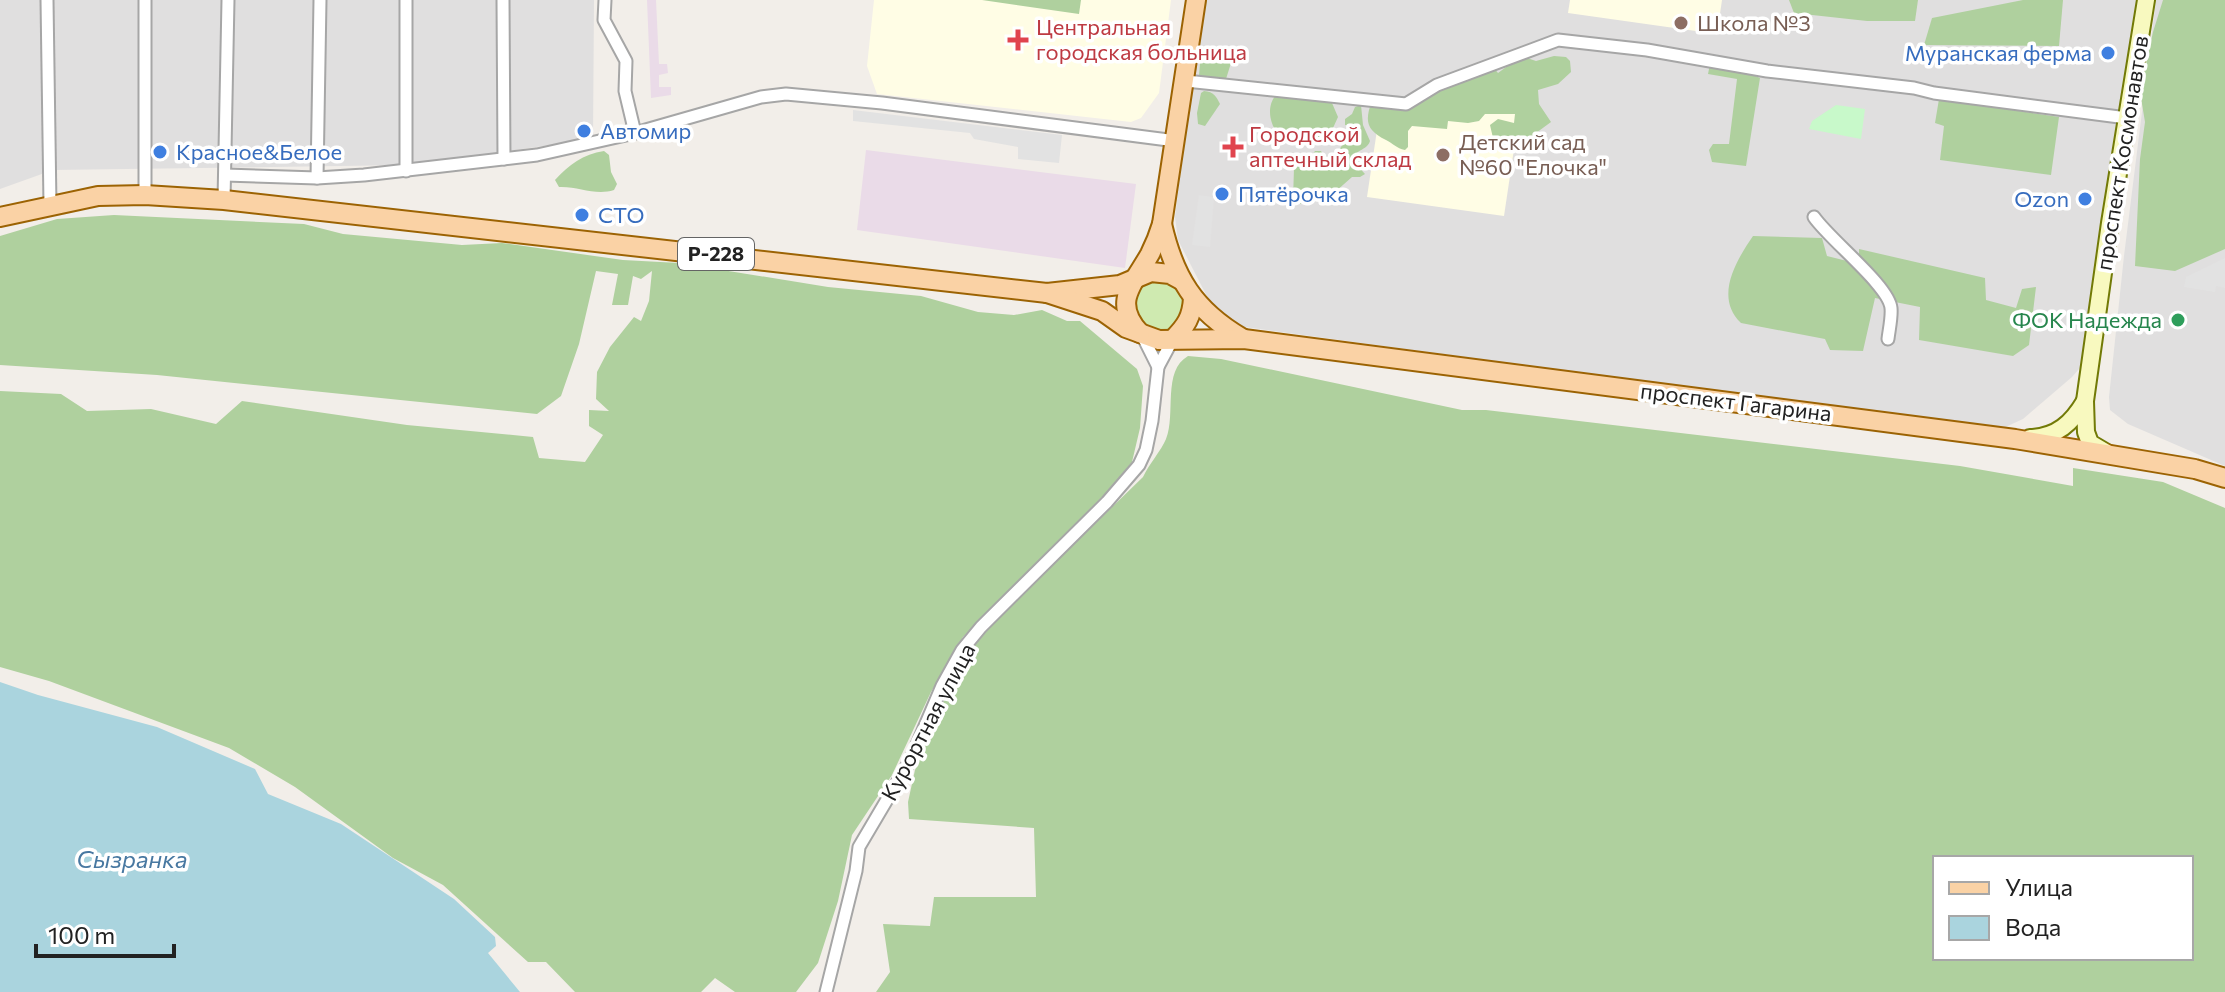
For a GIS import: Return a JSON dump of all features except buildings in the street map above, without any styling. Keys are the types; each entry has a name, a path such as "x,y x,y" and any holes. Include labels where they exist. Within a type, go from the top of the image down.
{"main road":[{"path":"1142,335 1128,318 1126,309 1132,280 1148,257 1162,224 1196,0"},
{"name":"проспект Космонавтов","path":"2109,454 2090,443 2086,432 2085,401 2146,0"},
{"name":"Р-228","path":"0,217 98,196 145,195 224,200 1047,293 1099,289 1151,272 1170,274 1181,280"},
{"path":"1162,224 1172,261 1193,298 1187,324 1173,339"},
{"name":"Р-228","path":"1047,293 1102,311 1142,335 1159,340 1173,339"},
{"name":"проспект Гагарина","path":"1193,298 1218,324 1244,339"},
{"name":"проспект Гагарина","path":"1173,339 1244,339 2015,439 2195,469 2225,478"},
{"path":"2015,439 2044,438 2059,432 2085,401"}],"street":[{"path":"47,0 50,205"},
{"path":"145,0 145,195"},
{"path":"224,200 228,0"},
{"path":"317,178 320,0"},
{"path":"406,0 406,171"},
{"path":"503,0 504,159"},
{"path":"605,0 604,20 626,61 625,91 635,133"},
{"path":"1186,81 1406,104 1437,85 1558,40 2127,118"},
{"path":"225,175 317,178 504,159 571,149 736,103 786,94 882,103 1176,141"},
{"path":"1814,217 1832,240 1887,295 1891,308 1888,339"},
{"path":"1142,335 1158,367"},
{"name":"Курортная улица","path":"826,992 856,871 859,847 925,733 942,686 962,650 981,627 1107,502 1139,465 1146,450 1152,421 1158,367 1173,339"}],"shaded area":[{"path":"0,0 594,0 593,139 409,165 53,170 0,189"},
{"path":"647,0 656,0 659,64 667,64 668,73 659,75 659,87 671,87 671,95 651,98"},
{"name":"Центральная городская больница","path":"874,0 1171,0 1159,93 1141,118 1131,122 877,94 867,66"},
{"path":"1202,0 2137,0 2086,361 2023,419 1999,430 1230,325 1215,312 1178,240 1175,217"},
{"name":"Школа №3","path":"1570,0 1722,0 1717,34 1568,13"},
{"path":"2156,0 2225,0 2225,466 2128,424 2110,410 2124,256"},
{"name":"Детский сад №60 \"Елочка\"","path":"1521,102 1504,216 1367,197 1380,110"},
{"path":"853,110 1062,135 1059,163 1018,159 1018,147 974,139 970,133 853,121"},
{"path":"866,150 1136,184 1125,268 857,230"},
{"path":"1199,195 1214,197 1210,247 1192,245"},
{"path":"2225,258 2225,288 2216,286 2215,292 2184,287 2186,277"}],"green space":[{"path":"982,0 1081,0 1079,14"},
{"path":"1789,0 1918,0 1915,21 1867,21 1794,13"},
{"path":"2023,0 2063,0 2059,46 1924,45 1932,18"},
{"path":"2163,0 2225,0 2225,249 2175,271 2135,266 2140,159 2145,122 2140,92"},
{"path":"1207,55 1221,64 1227,60 1231,63 1226,79 1204,80 1199,76 1200,63"},
{"path":"1554,56 1566,57 1570,61 1571,72 1558,84 1538,90 1539,104 1551,122 1536,133 1531,143 1523,142 1519,135 1502,142 1493,138 1490,125 1498,119 1514,123 1515,114 1485,114 1479,121 1468,123 1448,121 1447,129 1412,126 1408,131 1408,147 1405,150 1380,136 1369,125 1372,101 1407,105 1437,87 1493,67 1498,73 1517,59 1524,57 1536,61"},
{"path":"1710,64 1742,70 1760,78 1746,166 1712,162 1709,150 1713,144 1729,144 1737,79 1708,74"},
{"path":"1204,91 1214,95 1220,104 1205,126 1198,124 1197,113"},
{"path":"1275,96 1332,103 1338,117 1333,128 1338,136 1328,143 1322,143 1296,132 1280,136 1270,111"},
{"path":"1939,99 2059,117 2051,175 1940,160 1944,126 1935,123"},
{"path":"1361,105 1363,125 1370,141 1353,161 1365,174 1352,177 1335,192 1306,190 1301,204 1293,200 1294,168 1307,162 1315,151 1321,151 1327,162 1331,163 1351,131 1352,126 1345,125 1345,119 1355,107"},
{"path":"1836,105 1865,109 1861,139 1809,129 1812,121"},
{"path":"604,151 609,155 611,172 617,184 614,190 600,192 559,187 555,180 571,165"},
{"path":"114,215 304,224 343,234 462,245 502,243 623,260 679,263 828,287 921,296 978,312 1014,315 1042,310 1067,321 1080,321 1137,369 1143,386 1140,428 1132,462 1115,484 963,637 931,692 892,775 852,835 838,901 818,963 796,992 735,992 715,978 701,992 575,992 546,962 528,962 443,885 393,858 295,787 229,748 49,681 0,667 0,391 61,394 87,411 151,409 216,424 242,401 407,425 533,437 539,458 585,462 603,435 589,426 589,410 609,411 596,399 597,372 610,347 634,317 641,321 649,301 652,271 641,279 633,276 628,305 612,305 618,274 596,271 579,344 561,396 537,414 157,375 0,365 0,236 57,219"},
{"path":"1753,236 1822,238 1827,256 1859,264 1859,249 1985,278 1986,300 2016,308 2022,289 2036,287 2029,345 2013,356 1919,340 1920,307 1875,298 1863,351 1830,350 1825,339 1741,323 1733,313 1728,291 1740,256"},
{"path":"1150,277 1177,281 1189,306 1174,329 1156,332 1140,324 1135,293"},
{"path":"1188,356 1221,359 1462,410 1486,410 1960,466 2073,486 2073,468 2163,482 2225,508 2225,992 876,992 890,972 883,924 930,926 934,897 1036,897 1034,828 909,819 908,802 915,770 964,658 998,618 1143,477 1166,439 1175,372"}],"water":[{"name":"Сызранка","path":"0,682 157,727 255,769 268,794 341,824 454,899 495,937 496,946 488,953 520,992 0,992"}],"place":[{"name":"Школа №3","path":"1681,23"},
{"name":"Центральная городская больница","path":"1018,40"},
{"name":"Муранская ферма","path":"2108,53"},
{"name":"Автомир","path":"584,131"},
{"name":"Городской аптечный склад","path":"1233,147"},
{"name":"Красное&Белое","path":"160,152"},
{"name":"Детский сад №60 \"Елочка\"","path":"1443,155"},
{"name":"Пятёрочка","path":"1222,194"},
{"name":"Ozon","path":"2085,199"},
{"name":"СТО","path":"582,215"},
{"name":"ФОК Надежда","path":"2178,320"}]}
